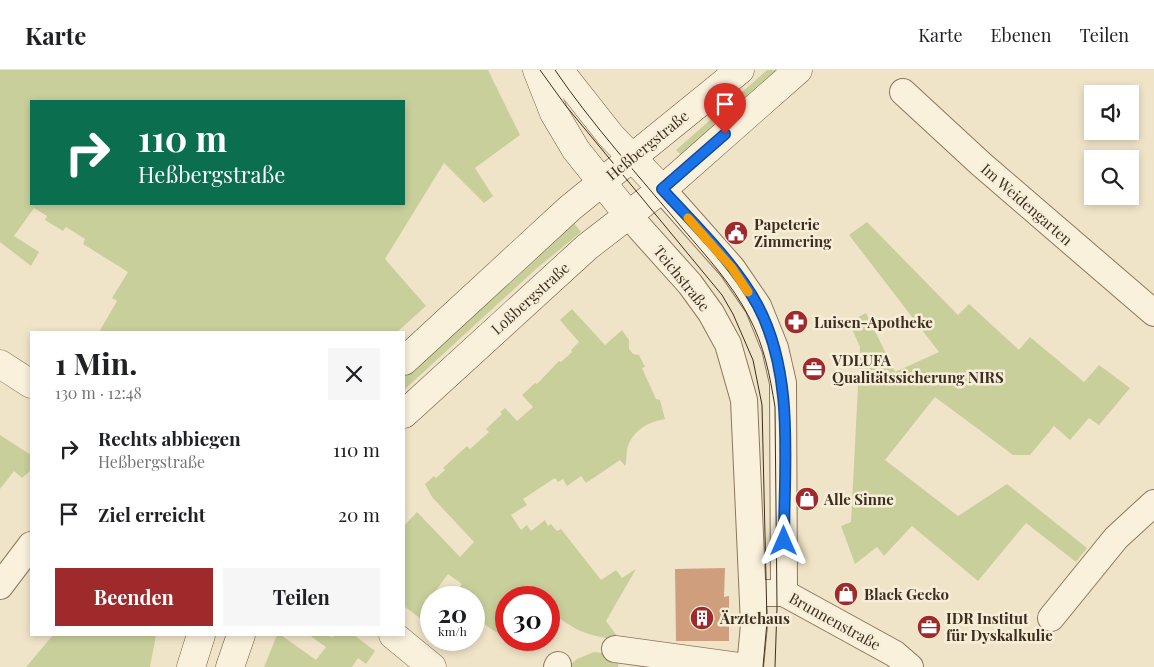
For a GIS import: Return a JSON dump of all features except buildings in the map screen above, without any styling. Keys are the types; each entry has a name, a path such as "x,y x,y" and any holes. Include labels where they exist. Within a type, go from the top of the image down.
{"main road":[{"name":"Teichstraße","path":"537,70 554,113 576,150 629,216"},
{"path":"559,70 610,136 662,189 798,70"},
{"name":"Heßbergstraße","path":"601,183 740,70"},
{"path":"405,361 570,208 601,183"},
{"name":"Loßbergstraße","path":"405,413 588,247 662,189"},
{"path":"0,364 30,383"},
{"path":"191,667 201,636"},
{"path":"230,667 240,636"},
{"path":"394,636 432,667"}],"street":[{"name":"Im Weidengarten","path":"903,92 981,164 1154,313"},
{"path":"662,189 732,268 758,306 775,348 783,392 784,593"},
{"name":"Teichstraße","path":"629,216 690,284 711,313 728,344 744,400 754,625 750,667"},
{"path":"1051,618 1116,538 1154,503"},
{"path":"0,586 30,546"},
{"name":"Brunnenstraße","path":"753,593 784,593 895,654 910,667"},
{"path":"614,649 746,667"}],"green space":[{"path":"0,70 488,70 520,135 475,168 493,196 484,203 444,163 385,259 426,306 398,331 100,331 117,301 112,298 128,272 83,244 85,239 66,227 63,231 45,220 47,216 34,208 14,236 39,252 31,266 0,242"},
{"path":"767,70 779,70 681,155 676,150"},
{"path":"867,222 958,315 969,304 1019,350 1030,337 1084,382 1099,365 1130,388 1099,425 1089,418 1070,440 1054,426 1030,455 1013,455 935,397 885,460 958,516 1007,484 1087,548 1076,562 1026,523 978,581 912,526 884,556 877,547 855,564 841,526 851,522 860,347 849,322 866,313 895,372 939,352 849,235"},
{"path":"574,223 581,232 536,269 405,389 405,375"},
{"path":"572,309 605,345 622,330 629,340 629,349 633,354 639,355 645,367 642,368 656,399 660,400 665,419 652,422 636,433 629,443 625,466 620,460 586,483 581,476 567,486 563,479 558,482 555,478 523,499 527,505 511,515 521,530 527,525 531,531 545,520 548,526 551,524 557,531 561,529 601,580 616,570 622,578 636,569 606,621 620,640 590,634 574,628 560,618 560,586 495,586 495,632 485,625 485,586 460,586 462,584 448,574 439,586 420,586 420,618 405,607 405,525 417,512 460,557 474,542 432,497 425,484 445,470 443,468 467,446 470,449 489,432 486,429 502,414 500,412 505,408 517,421 533,407 522,395 535,383 537,384 559,361 561,362 572,352 571,350 579,342 560,320"},
{"path":"0,435 30,454 30,471 22,478 14,471 0,489"},
{"path":"52,636 156,636 150,667 26,667"},
{"path":"277,636 282,636 316,660 326,647 310,636 329,636 332,638 333,636 355,636 375,651 366,664 358,658 352,667 264,667"},
{"path":"594,652 620,655 618,667 568,667 577,659"}],"tram line":[{"path":"540,70 566,106 722,295 733,314 753,360 762,405 767,622 763,667"},
{"path":"555,70 601,131 727,282 742,305 759,339 769,372 775,407 777,607 775,667"}],"slow traffic":[{"path":"688,218 732,268 748,292"}],"place":[{"name":"Papeterie Zimmering","path":"736,233"},
{"name":"Luisen-Apotheke","path":"796,322"},
{"name":"VDLUFA Qualitätssicherung NIRS","path":"814,369"},
{"name":"Alle Sinne","path":"807,499"},
{"name":"Black Gecko","path":"846,594"},
{"name":"Ärztehaus","path":"702,618"},
{"name":"IDR Institut für Dyskalkulie","path":"929,627"}],"route":[{"path":"725,134 662,189 732,268 758,306 775,348 783,383 784,541"}]}
